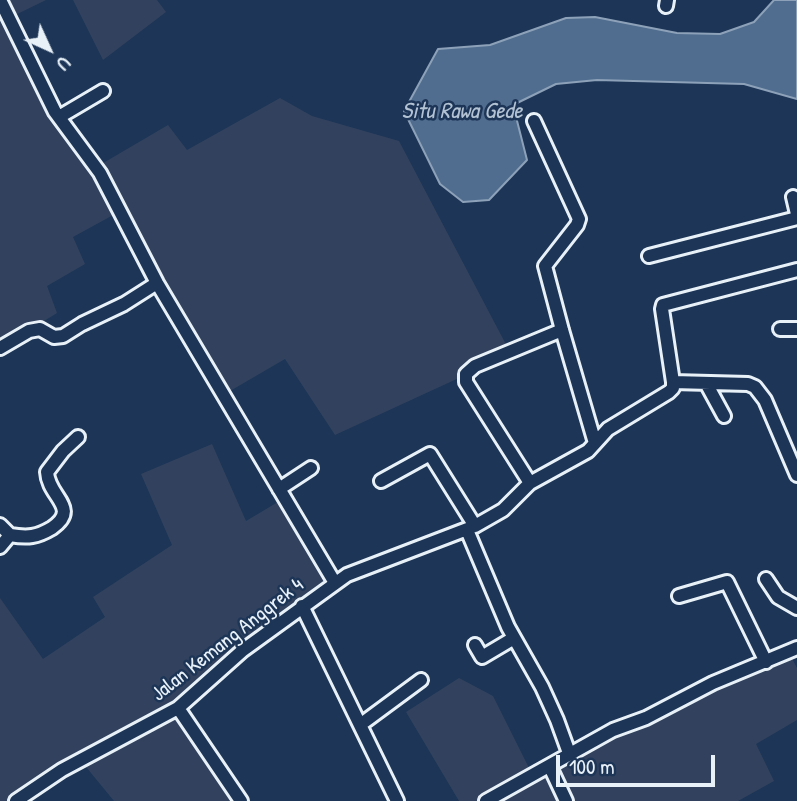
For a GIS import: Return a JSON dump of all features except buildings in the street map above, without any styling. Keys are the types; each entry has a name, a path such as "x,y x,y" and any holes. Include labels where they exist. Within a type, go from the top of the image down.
{"street":[{"path":"0,0 36,75 60,117 100,173 157,283 335,583"},
{"path":"60,117 103,91"},
{"path":"534,121 579,219 545,266 595,443"},
{"path":"649,256 797,216 793,197"},
{"path":"797,270 663,305 662,309 673,382 755,387 765,400 797,474"},
{"path":"0,348 29,331 40,329 54,337 63,336 157,283"},
{"path":"780,329 797,328"},
{"path":"530,483 466,382 466,374 475,366 562,330"},
{"name":"Jalan Kemang Anggrek 4","path":"16,801 62,771 178,708 242,651 347,575 398,554 443,540 503,510 530,483 588,451 608,429 669,392 673,388 673,382"},
{"path":"706,383 724,416"},
{"path":"0,524 10,536 34,537 61,522 65,510 47,480 47,472 78,437"},
{"path":"381,481 430,454 471,528 485,577 514,638 542,687 569,753"},
{"path":"279,489 311,468"},
{"path":"0,547 10,536"},
{"path":"765,579 778,597 797,608"},
{"path":"679,596 727,582 765,662"},
{"path":"302,606 397,801"},
{"path":"475,645 482,657 514,638"},
{"path":"486,801 613,730 646,718 713,683 797,648"},
{"path":"360,726 421,680"},
{"path":"178,708 241,801"},
{"path":"550,767 566,801"}],"shaded area":[{"path":"0,0 46,0 9,18 93,169 168,125 187,150 280,98 312,116 399,141 511,354 335,435 285,359 218,398 115,214 73,237 85,264 47,286 57,313 0,348"},
{"path":"73,0 157,0 166,12 103,60"},
{"path":"212,444 246,521 283,499 336,581 254,634 171,705 241,801 114,801 82,762 25,801 0,801 0,598 43,659 105,617 93,597 172,545 141,474"},
{"path":"789,653 797,668 797,720 756,744 774,781 738,801 459,801 406,712 459,678 493,696 531,772"}],"water":[{"name":"Situ Rawa Gede","path":"774,0 797,0 797,99 744,84 597,80 556,84 513,105 527,160 489,200 463,202 440,184 404,111 438,49 490,45 566,18 595,17 677,33 720,34 754,22"}]}
